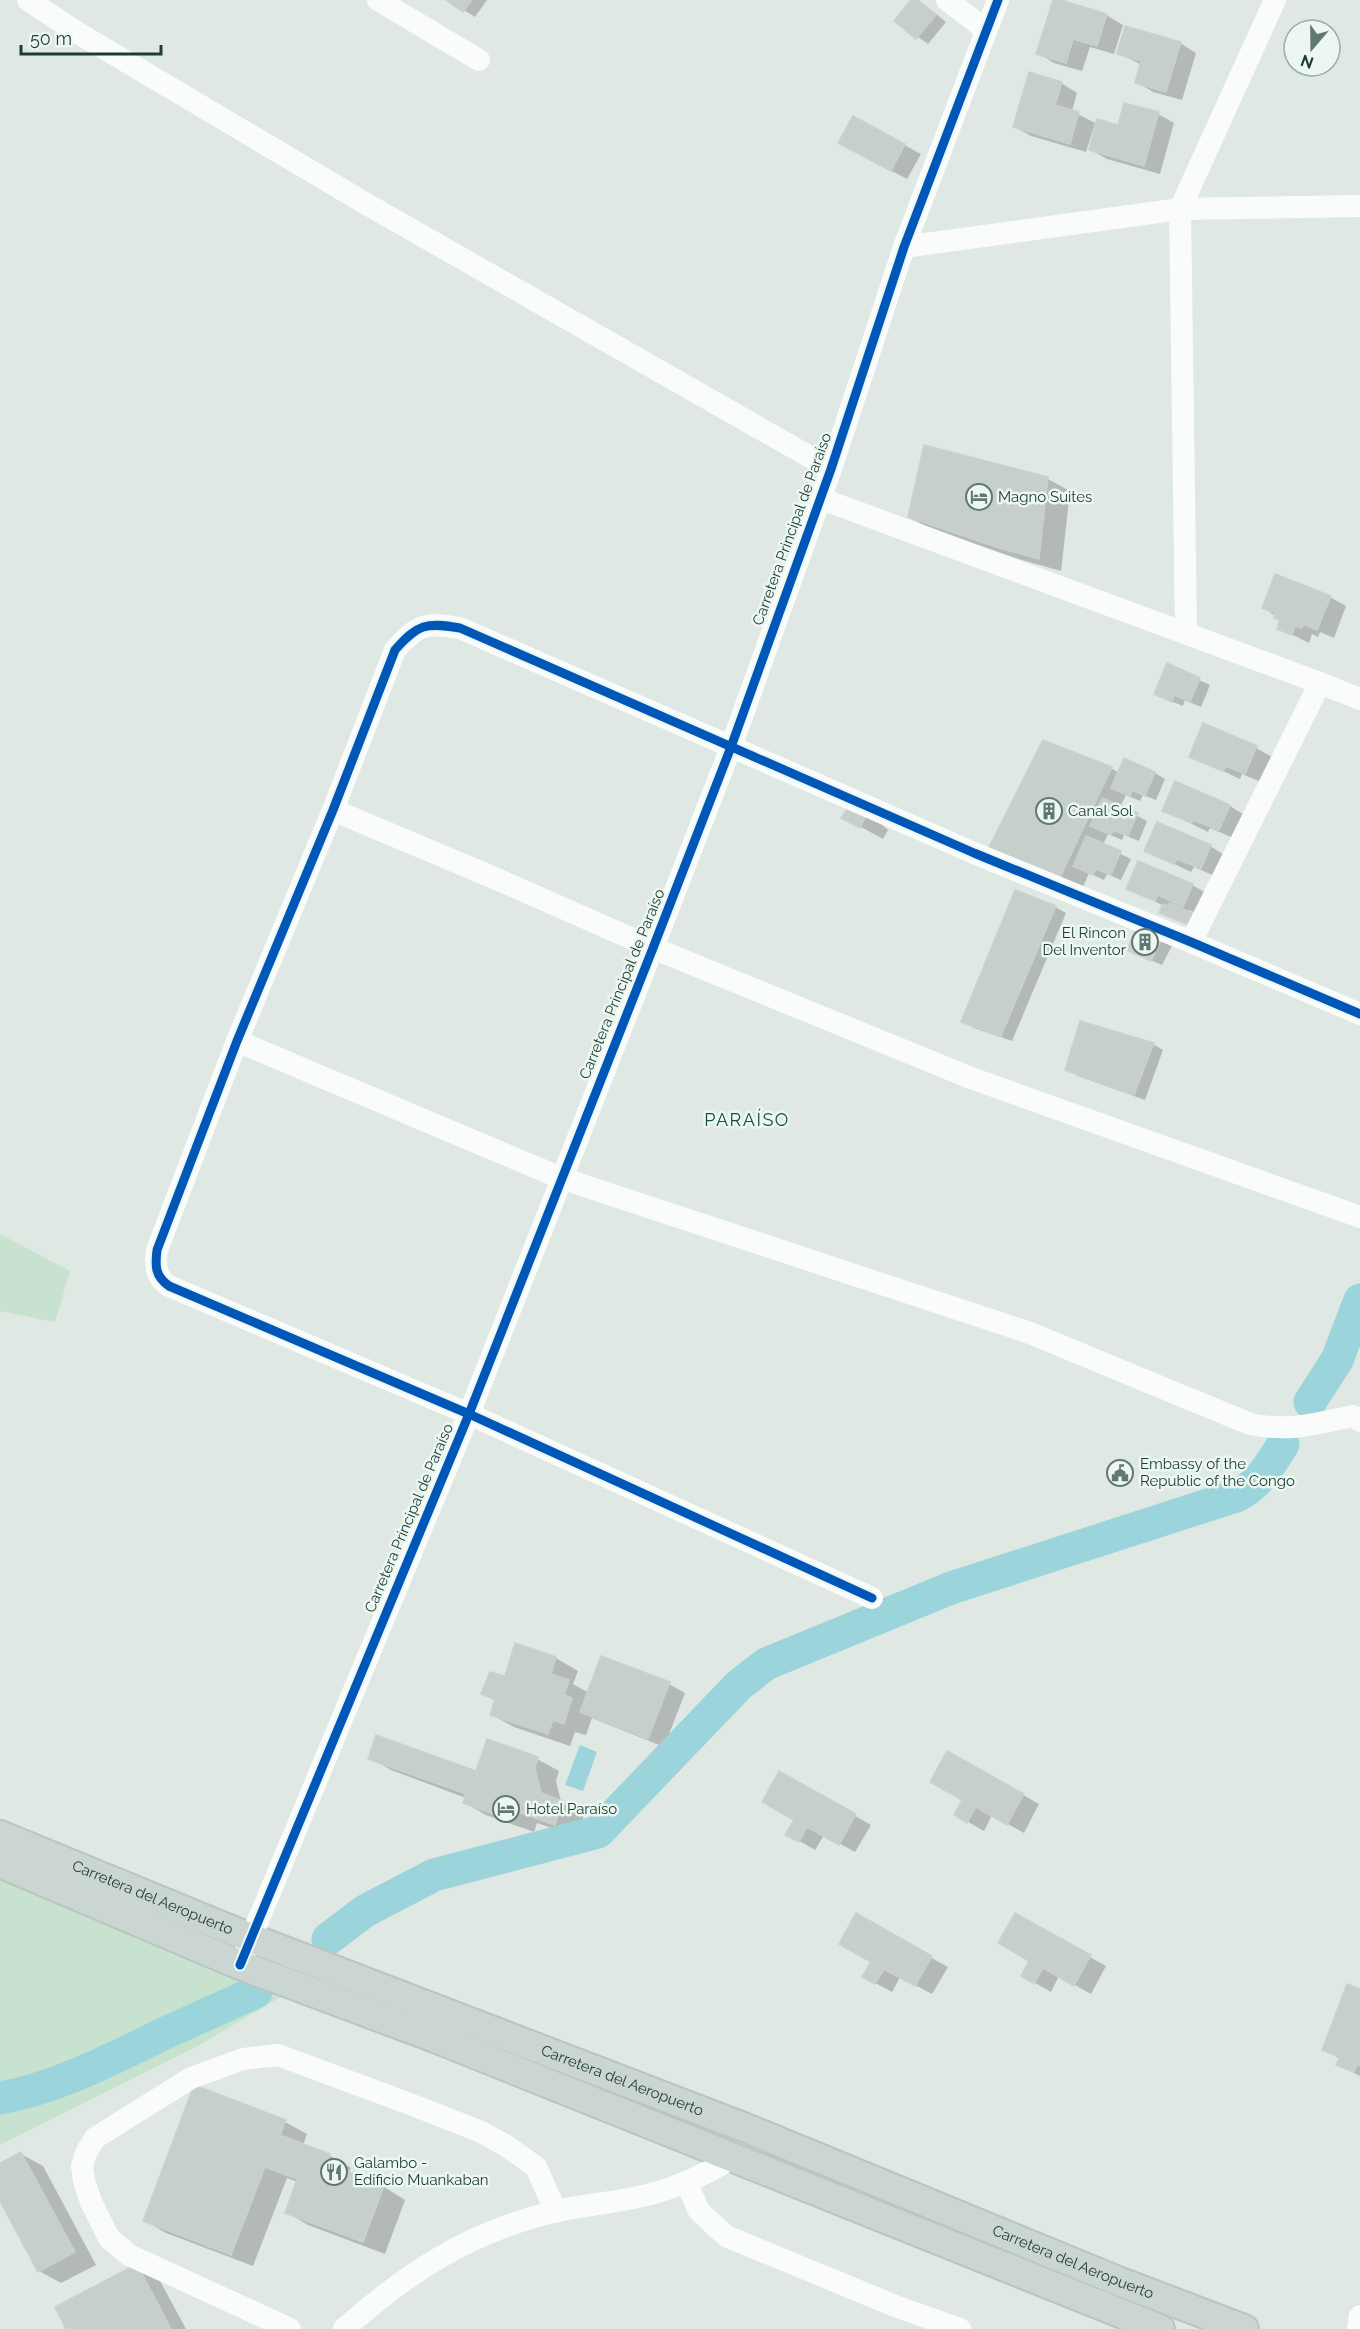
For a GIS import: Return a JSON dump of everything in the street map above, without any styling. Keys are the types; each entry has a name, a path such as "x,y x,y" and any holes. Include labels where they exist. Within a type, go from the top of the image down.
{"main road":[{"name":"Carretera del Aeropuerto","path":"0,1834 251,1938 746,2128 1118,2281 1244,2329"},
{"name":"Carretera del Aeropuerto","path":"0,1863 240,1965 435,2038 1160,2329"}],"street":[{"path":"28,0 88,39 363,202 831,469"},
{"path":"378,0 479,60"},
{"path":"947,0 986,30"},
{"name":"Carretera Principal de Paraíso","path":"240,1965 469,1414 731,747 831,469 904,247 998,0"},
{"path":"1186,633 1180,209 1275,0"},
{"path":"904,247 1180,209 1360,206"},
{"path":"819,498 1360,699"},
{"path":"872,1598 469,1414 169,1286 159,1279 155,1268 157,1250 237,1041 333,810 395,650 411,632 434,624 460,628 974,853 1360,1014"},
{"path":"1191,942 1320,683"},
{"path":"333,810 653,948 971,1078 1360,1217"},
{"path":"237,1041 561,1178 1030,1333 1250,1424 1274,1429 1305,1426 1358,1413"},
{"path":"290,2329 129,2255 109,2238 91,2202 82,2166 86,2153 95,2138 191,2078 243,2059 278,2055 410,2104 506,2145 536,2167 556,2212"},
{"path":"344,2329 382,2295 432,2260 489,2232 556,2212 640,2197 704,2176 734,2157"},
{"path":"686,2182 699,2211 726,2236 895,2306 960,2329"},
{"path":"1358,2329 1360,2316"}],"green space":[{"path":"0,1234 70,1271 55,1322 0,1311"},
{"path":"0,1844 326,1970 198,2046 0,2145"}],"water":[{"path":"580,1745 597,1752 583,1791 565,1785"}],"building":[{"path":"446,0 472,0 463,12"},
{"path":"911,0 918,0 936,15 916,39 894,21"},
{"path":"1053,0 1061,0 1107,14 1097,46 1073,39 1066,63 1036,54"},
{"path":"1125,26 1181,42 1166,92 1135,83 1141,61 1117,54"},
{"path":"1029,72 1062,82 1055,105 1079,112 1070,144 1013,127"},
{"path":"1124,103 1159,112 1144,166 1089,150 1097,119 1118,125"},
{"path":"853,116 905,144 891,171 838,143"},
{"name":"Magno Suites","path":"924,445 1048,477 1039,559 908,517"},
{"path":"1275,574 1331,596 1317,630 1303,624 1302,628 1295,626 1292,635 1277,629 1280,620 1274,618 1275,613 1262,608"},
{"path":"1167,663 1200,678 1190,702 1174,695 1172,702 1154,694"},
{"path":"1203,723 1257,746 1245,774 1226,766 1223,771 1189,757"},
{"name":"Canal Sol","path":"1043,740 1112,767 1057,884 985,855"},
{"path":"1124,758 1155,772 1145,796 1132,790 1130,796 1111,788"},
{"path":"1175,781 1230,805 1219,830 1193,820 1192,823 1162,811"},
{"path":"1102,798 1138,813 1128,836 1113,830 1111,835 1090,826"},
{"path":"849,807 866,816 860,828 841,818"},
{"path":"1157,822 1211,845 1201,869 1177,859 1174,864 1144,851"},
{"path":"1086,836 1121,851 1111,875 1096,869 1093,875 1073,866"},
{"path":"1138,861 1193,884 1183,907 1158,895 1155,901 1126,889"},
{"path":"1015,890 1056,906 1001,1036 961,1022"},
{"path":"1169,903 1192,913 1187,924 1159,913 1163,904 1168,906"},
{"name":"El Rincon Del Inventor","path":"1138,924 1164,935 1151,961 1127,950"},
{"path":"1080,1021 1154,1043 1134,1095 1065,1070"},
{"path":"515,1643 556,1657 551,1674 569,1680 564,1695 572,1698 564,1724 553,1720 548,1734 490,1715 495,1699 481,1694 490,1672 505,1676"},
{"path":"601,1656 670,1682 648,1739 580,1712"},
{"path":"376,1735 476,1771 487,1739 538,1757 535,1768 541,1793 563,1801 555,1825 515,1811 512,1821 463,1803 466,1794 368,1759"},
{"path":"947,1751 1024,1794 1007,1825 976,1807 967,1823 954,1815 962,1800 930,1782"},
{"path":"779,1771 856,1814 839,1845 807,1827 799,1842 785,1835 794,1820 762,1802"},
{"path":"856,1913 932,1956 915,1986 884,1969 875,1984 862,1977 871,1962 839,1944"},
{"path":"1015,1913 1091,1955 1074,1986 1043,1968 1034,1984 1021,1976 1029,1961 998,1943"},
{"path":"1347,1984 1360,1989 1360,2066 1357,2065 1354,2072 1336,2065 1340,2057 1322,2050"},
{"path":"194,2085 286,2120 280,2135 330,2154 326,2163 384,2186 363,2242 285,2213 297,2179 265,2167 231,2255 143,2221"},
{"path":"21,2152 75,2252 38,2272 0,2201 0,2163"},
{"path":"137,2264 171,2329 66,2329 55,2307"}],"waterway":[{"path":"1310,1402 1337,1360 1360,1300"},
{"path":"328,1939 365,1911 434,1875 598,1832 739,1685 766,1664 951,1588 1236,1496 1258,1480 1283,1444"},
{"path":"0,2098 42,2087 84,2072 256,1992"}],"cycle path":[{"path":"240,1965 469,1414 731,747 831,469 904,247 998,0"},
{"path":"872,1598 469,1414 169,1286 161,1278 156,1266 157,1250 237,1041 333,810 395,650 410,635 423,627 439,625 460,628 974,853 1360,1014"}],"place":[{"name":"Magno Suites","path":"979,497"},
{"name":"Canal Sol","path":"1049,811"},
{"name":"El Rincon Del Inventor","path":"1145,942"},
{"name":"Embassy of the Republic of the Congo","path":"1120,1473"},
{"name":"Hotel Paraíso","path":"506,1809"},
{"name":"Galambo - Edificio Muankaban","path":"334,2172"}],"district":[{"name":"PARAÍSO","path":"747,1120"}]}
